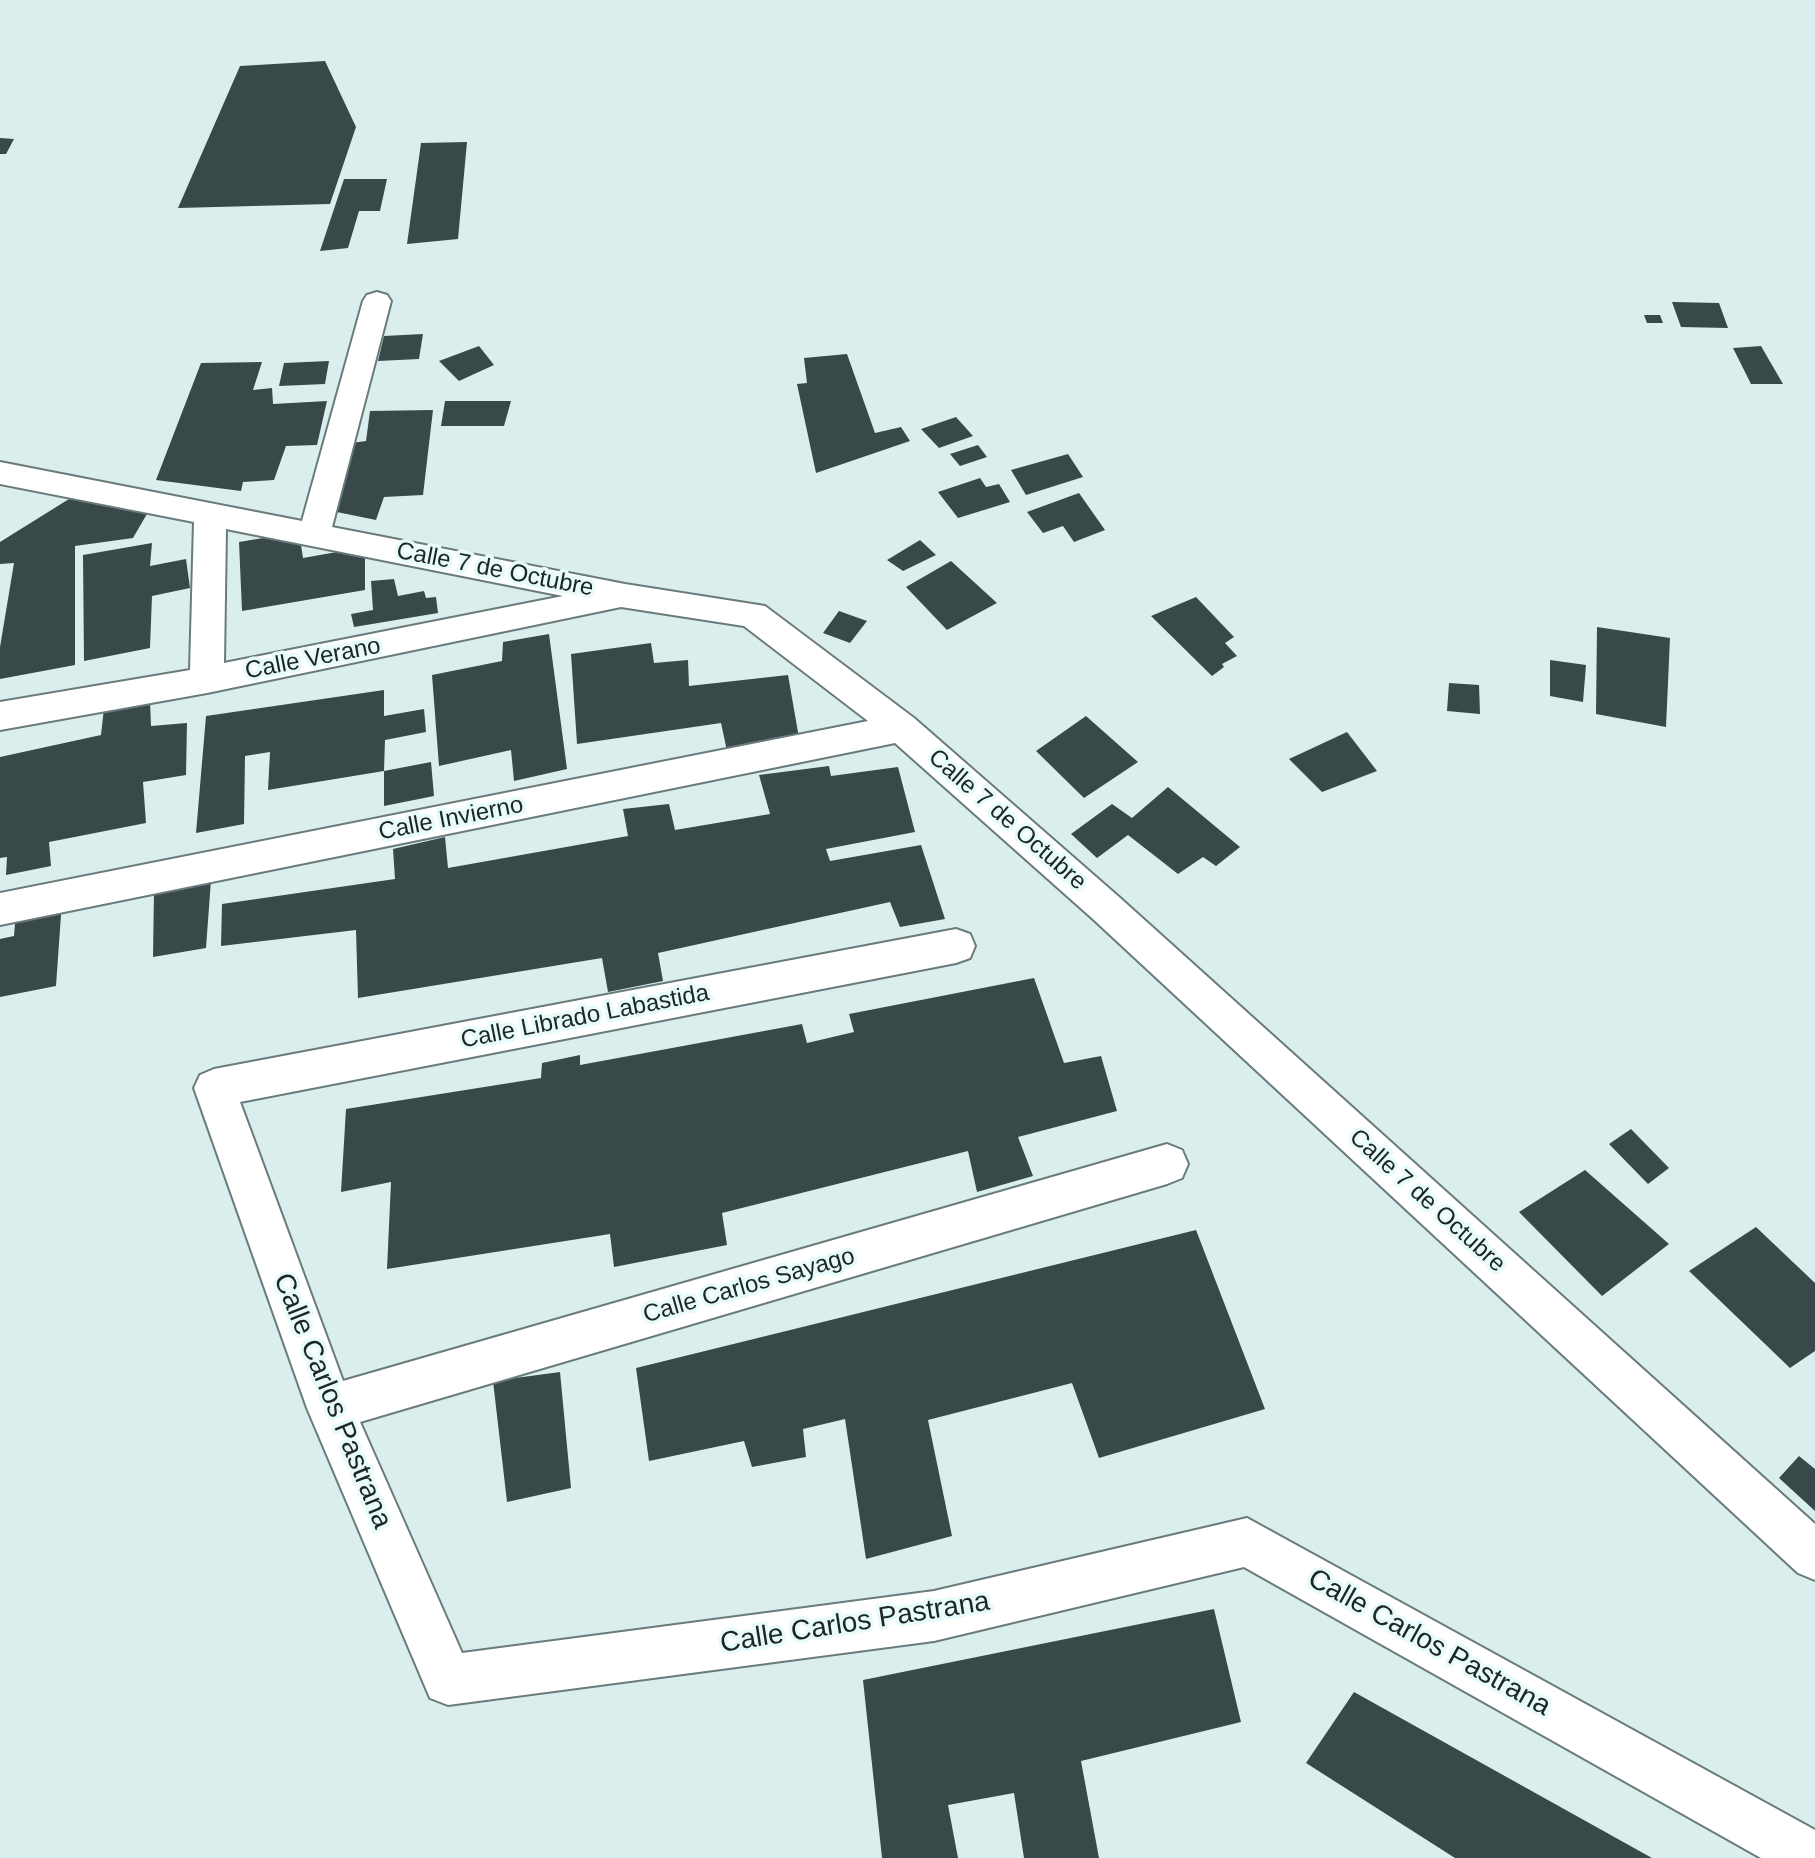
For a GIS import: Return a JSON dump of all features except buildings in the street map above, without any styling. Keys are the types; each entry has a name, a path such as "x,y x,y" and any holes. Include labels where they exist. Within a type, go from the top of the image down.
{"street":[{"path":"314,534 377,301"},
{"name":"Calle 7 de Octubre","path":"0,473 625,596 753,615 902,728 1116,918 1815,1556"},
{"path":"207,680 210,513"},
{"name":"Calle Verano","path":"0,716 207,680 625,596"},
{"name":"Calle Invierno","path":"0,909 902,728"},
{"name":"Calle Librado Labastida","path":"214,1088 956,946"},
{"name":"Calle Carlos Pastrana","path":"214,1088 330,1408 448,1681 934,1616 1247,1542 1813,1858"},
{"name":"Calle Carlos Sayago","path":"330,1408 1167,1164"}]}
